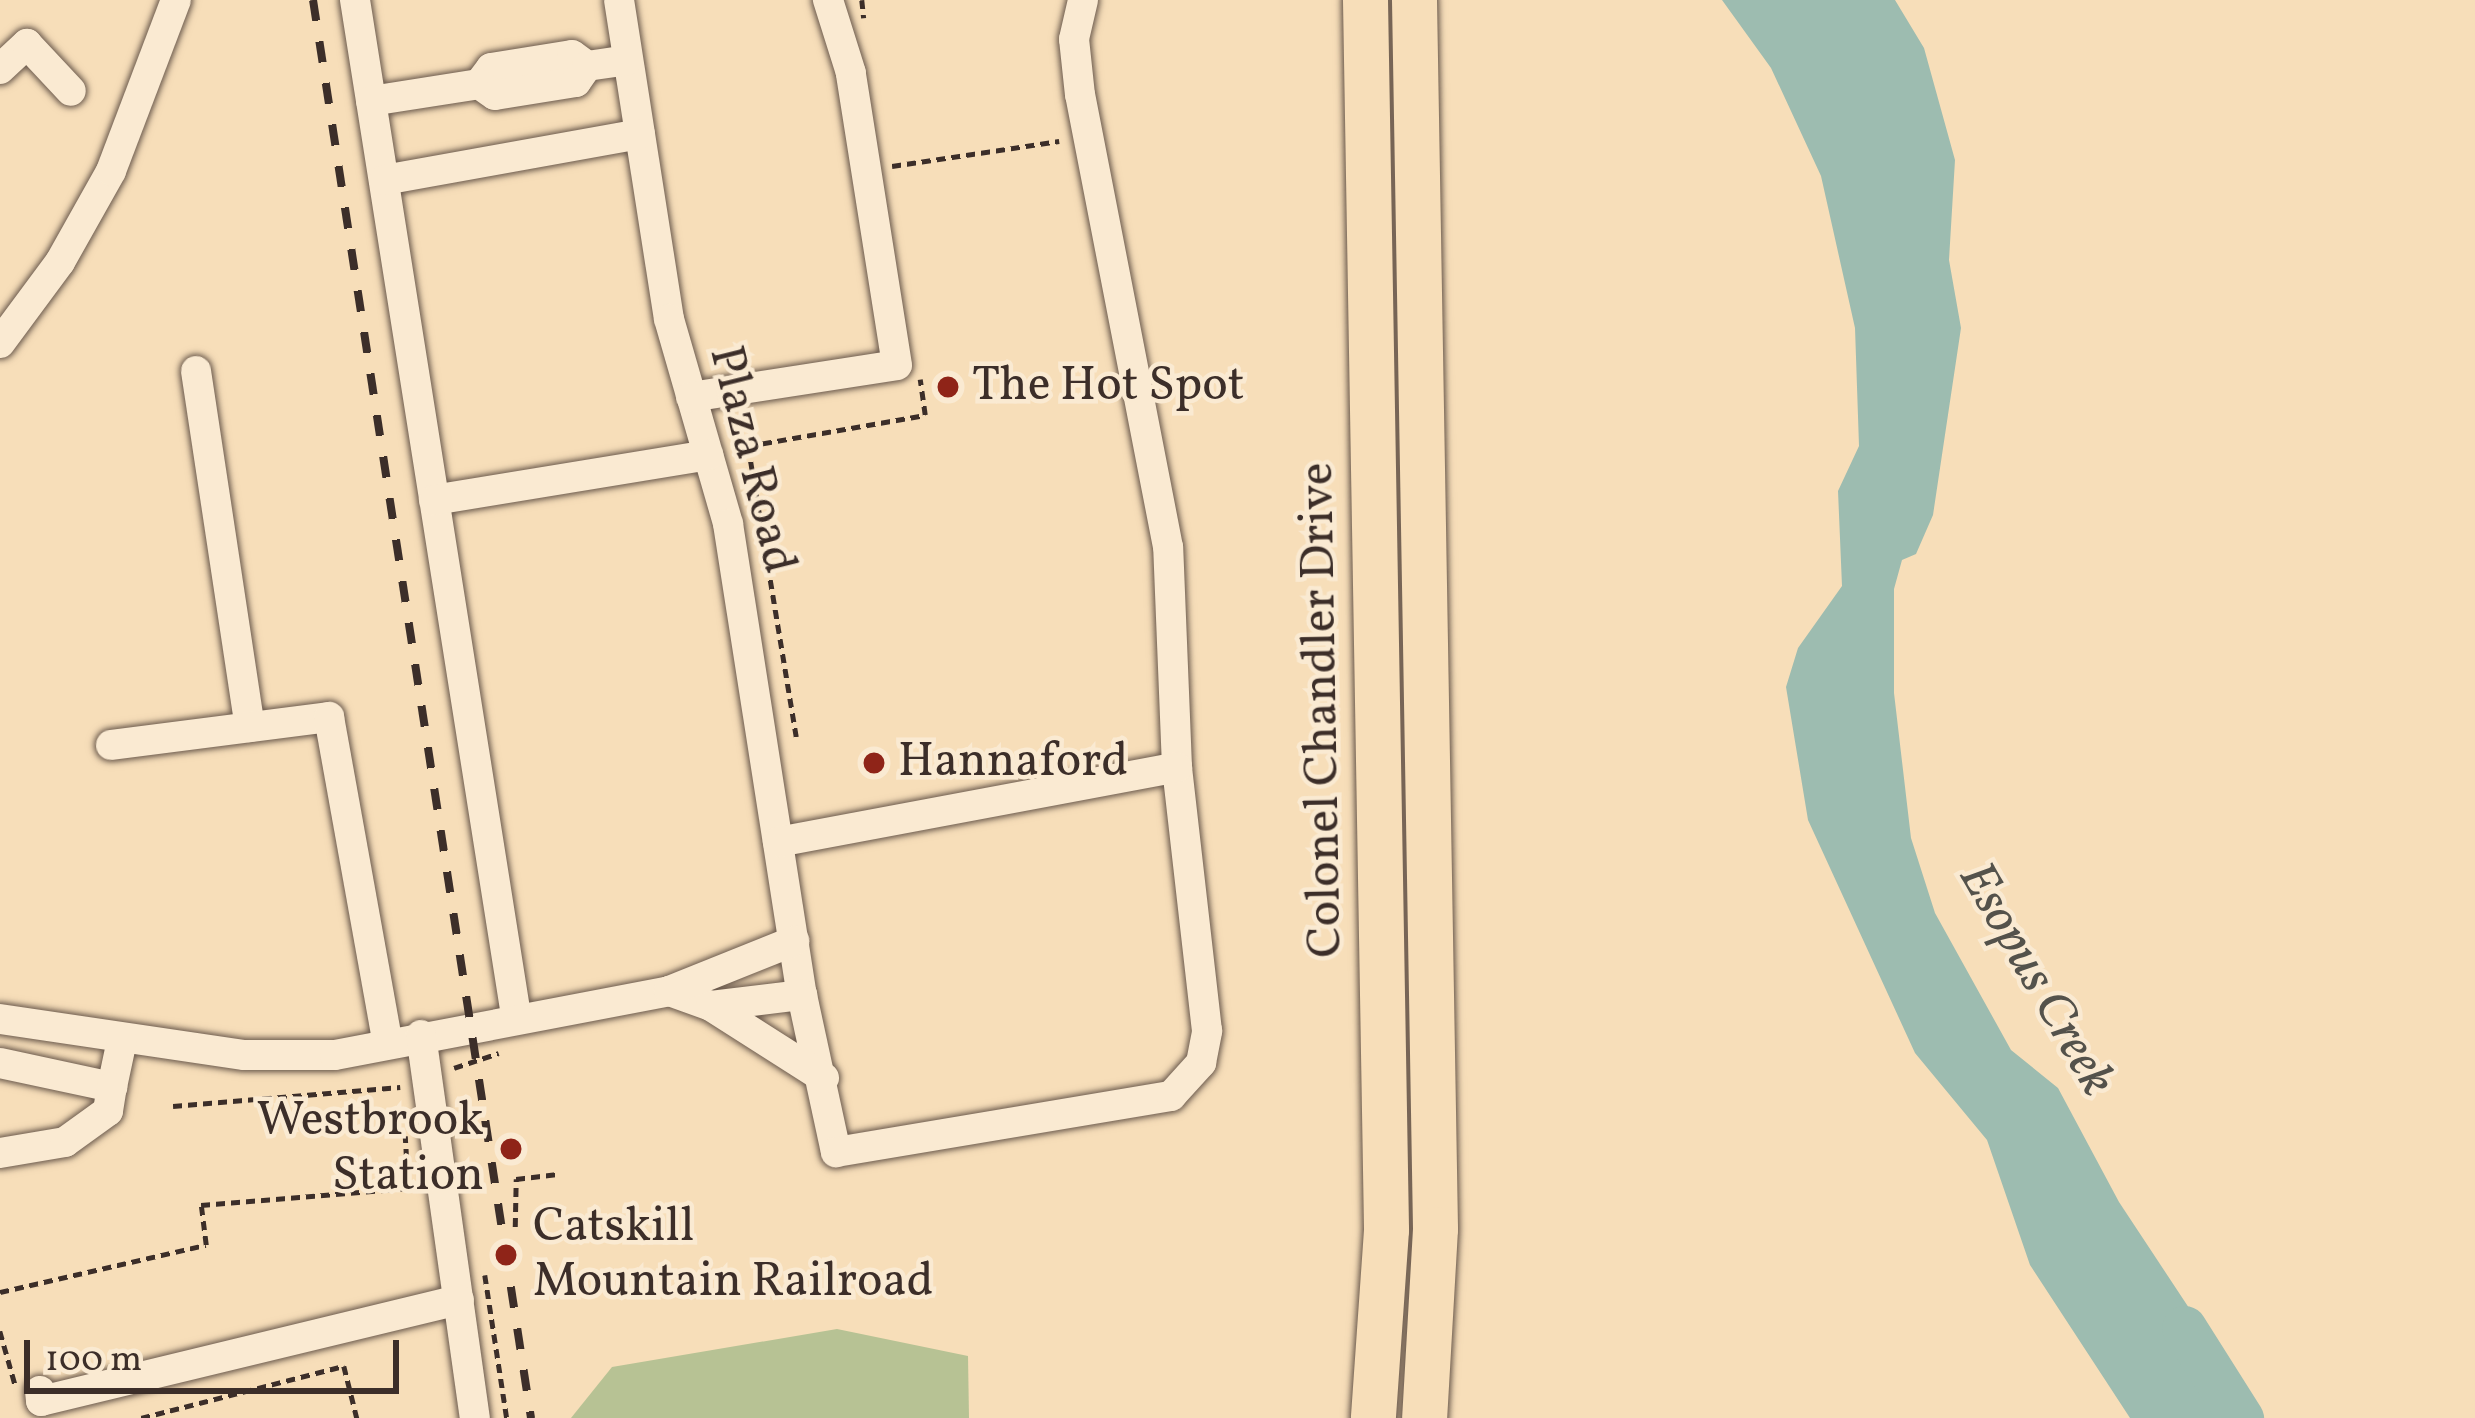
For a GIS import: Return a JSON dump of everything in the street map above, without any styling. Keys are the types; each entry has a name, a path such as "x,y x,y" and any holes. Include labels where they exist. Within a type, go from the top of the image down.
{"highway":[{"name":"Colonel Chandler Drive","path":"1365,0 1386,1230 1373,1418"},
{"path":"1414,0 1436,1229 1424,1418"}],"street":[{"path":"0,343 60,262 111,171 176,0"},
{"path":"355,0 434,500 505,1017"},
{"name":"Plaza Road","path":"619,0 669,319 728,524 802,995 824,1078 836,1151 1171,1096 1196,1076 1208,1031 1177,767"},
{"path":"692,397 897,365 851,73 829,0"},
{"path":"778,842 1177,767 1168,547 1088,136 1074,39 1083,0"},
{"path":"0,69 27,44 70,91"},
{"path":"371,101 479,84 491,68 572,55 587,66 628,60"},
{"path":"384,180 640,134"},
{"path":"196,371 250,728"},
{"path":"434,500 708,455"},
{"path":"111,745 329,717 388,1044"},
{"path":"0,1019 122,1040 295,1058 669,991 794,941"},
{"path":"669,991 711,1006 824,1078"},
{"path":"711,1006 802,995"},
{"path":"421,1035 475,1418"},
{"path":"0,1153 65,1142 108,1111 122,1040"},
{"path":"0,1064 112,1087"},
{"path":"29,1394 41,1401 460,1300"}],"path":[{"path":"887,167 1088,136"},
{"path":"457,1089 453,1066 500,1058 505,1017"},
{"path":"173,1106 403,1087 404,1107"},
{"path":"0,1292 206,1245 201,1205 408,1188 405,1127"},
{"path":"515,1227 516,1179 558,1174"},
{"path":"482,1254 507,1418"},
{"path":"0,1331 29,1394"},
{"path":"141,1418 344,1366 357,1418"}],"green space":[{"path":"837,1329 968,1356 969,1418 571,1418 612,1367"}],"shaded area":[{"path":"1722,0 1895,0 1924,48 1955,160 1949,260 1961,328 1933,515 1916,554 1902,560 1894,589 1894,693 1911,838 1935,913 2011,1050 2058,1088 2119,1202 2191,1311 2231,1418 2130,1418 2030,1265 1987,1140 1915,1053 1808,820 1786,687 1798,648 1842,586 1838,491 1859,446 1855,328 1821,176 1771,68"}],"waterway":[{"name":"Esopus Creek","path":"2184,1328 2241,1418"}],"railway":[{"path":"313,0 531,1418"}],"place":[{"name":"The Hot Spot","path":"948,387"},
{"name":"Hannaford","path":"874,763"},
{"name":"Westbrook Station","path":"511,1149"},
{"name":"Catskill Mountain Railroad","path":"506,1255"}]}
